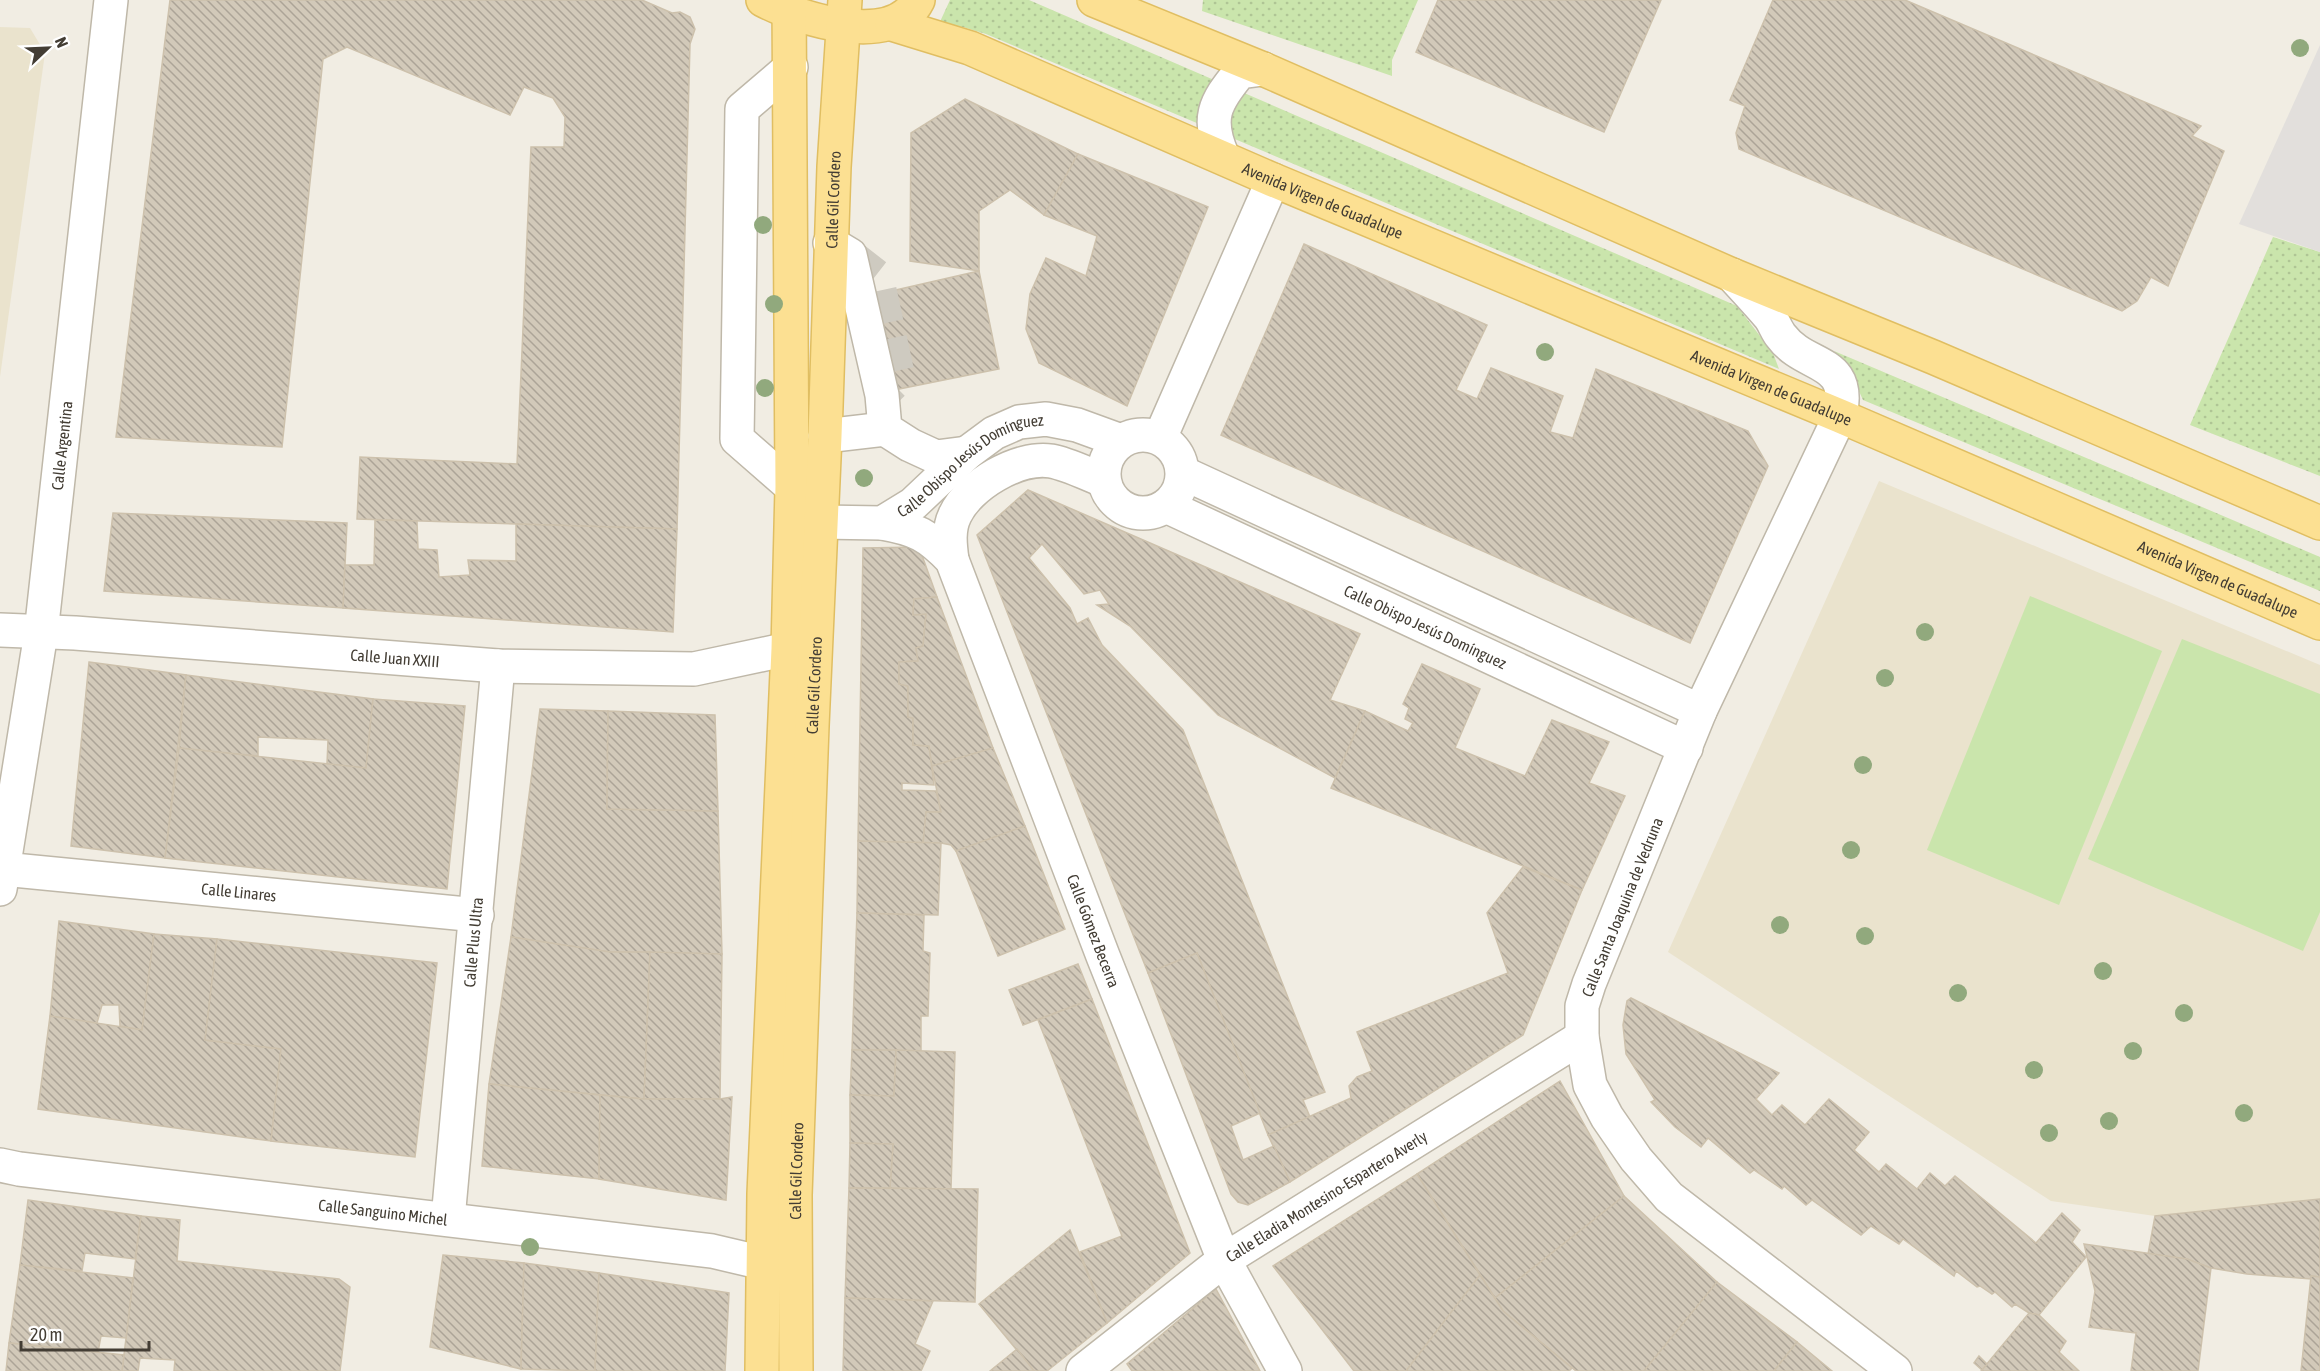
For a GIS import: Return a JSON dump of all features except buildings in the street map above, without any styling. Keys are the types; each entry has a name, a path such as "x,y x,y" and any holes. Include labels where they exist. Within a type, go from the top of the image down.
{"main road":[{"path":"780,5 845,12 869,27 892,24 914,9 918,0"},
{"path":"1094,0 1263,69 1732,274 1933,357 2320,523"},
{"name":"Calle Gil Cordero","path":"780,5 791,67 792,487 805,524 795,1196 796,1371"},
{"name":"Calle Gil Cordero","path":"762,1371 763,1263 788,649 805,524 825,436 830,243 845,12"},
{"name":"Avenida Virgen de Guadalupe","path":"892,24 970,48 1049,85 1840,416 2320,623"}],"street":[{"name":"Calle Argentina","path":"1,879 41,633 111,0"},
{"path":"791,67 742,108 737,439 792,487"},
{"name":"Avenida Virgen de Guadalupe","path":"1223,158 1214,138 1212,116 1220,100 1240,72 1263,69"},
{"path":"1160,438 1273,180"},
{"path":"830,243 850,255 882,395 885,429"},
{"path":"1732,274 1771,318 1781,337 1802,355 1825,364 1837,378 1845,397 1840,416"},
{"name":"Calle Santa Joaquina de Vedruna","path":"1840,416 1700,711 1589,984 1582,1006 1582,1037 1590,1085 1607,1117 1636,1159 1669,1197 1895,1371"},
{"name":"Calle Obispo Jesús Domínguez","path":"805,524 882,523 913,504 967,453 994,433 1019,422 1046,418 1121,441"},
{"path":"825,436 885,429 936,458 967,453"},
{"path":"1147,434 1160,438 1177,452 1183,473 1181,486 1166,506 1142,514 1129,511 1118,504 1103,480 1106,459 1121,441 1147,434"},
{"name":"Calle Obispo Jesús Domínguez","path":"952,560 949,538 955,514 980,486 999,471 1030,461 1052,461 1103,480"},
{"path":"1183,473 1700,711"},
{"name":"Calle Obispo Jesús Domínguez","path":"1166,506 1686,748"},
{"name":"Calle Gómez Becerra","path":"882,523 910,528 931,538 952,560 1103,956 1224,1260 1285,1371"},
{"name":"Calle Juan XXIII","path":"0,630 75,633 498,666 694,669 788,649"},
{"name":"Calle Plus Ultra","path":"448,1219 498,666"},
{"name":"Calle Linares","path":"1,879 477,915"},
{"name":"Calle Eladia Montesino-Espartero Averly","path":"1083,1371 1224,1260 1582,1037"},
{"name":"Calle Sanguino Michel","path":"0,1165 31,1171 712,1251 763,1263"}],"shaded area":[{"path":"0,27 30,28 45,53 0,377"},
{"path":"2320,45 2320,252 2239,224"},
{"path":"1879,481 2320,665 2320,1200 2155,1216 2051,1201 1668,952"}],"green space":[{"path":"950,0 1029,0 1737,306 1773,353 1779,369 986,34 963,27 938,26"},
{"path":"1203,0 1418,0 1392,60 1392,76 1202,11"},
{"path":"2273,237 2320,252 2320,476 2190,425"},
{"path":"1834,351 2320,557 2320,591 1863,400 1848,367"},
{"path":"2030,596 2162,651 2059,905 1927,850"},
{"path":"2182,639 2320,694 2320,912 2303,951 2088,859"}],"tunnel":[{"path":"850,255 877,276 899,378 882,395"}]}
